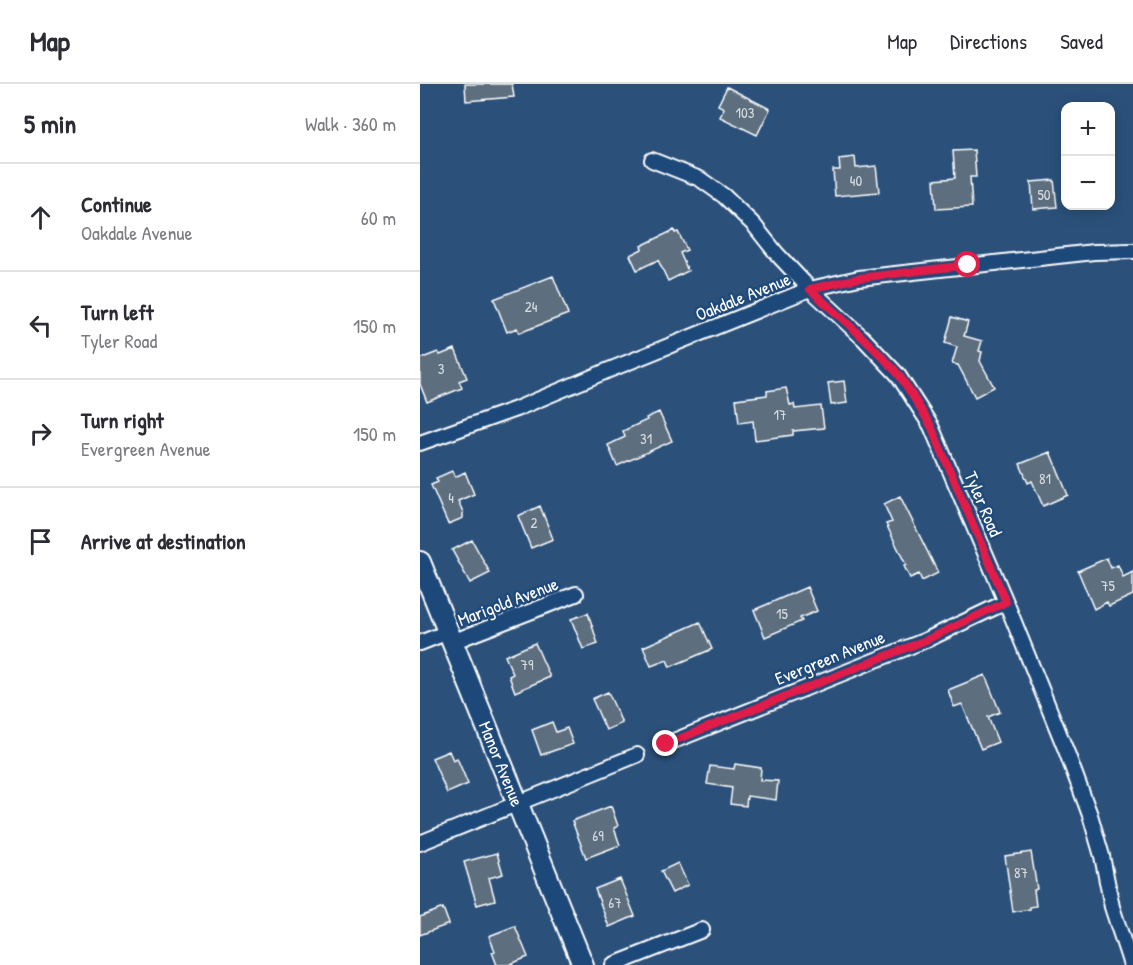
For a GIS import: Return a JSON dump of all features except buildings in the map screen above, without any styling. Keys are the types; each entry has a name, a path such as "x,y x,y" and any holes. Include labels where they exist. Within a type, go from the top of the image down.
{"street":[{"name":"Tyler Road","path":"652,160 700,179 724,196 754,225 810,289 863,338 898,375 931,426 1067,753 1090,815 1102,856 1112,908 1131,965"},
{"name":"Oakdale Avenue","path":"420,443 516,409 810,289 859,278 1094,252 1133,251"},
{"name":"Manor Avenue","path":"420,562 583,965"},
{"name":"Marigold Avenue","path":"420,643 450,637 576,594"},
{"name":"Evergreen Avenue","path":"666,744 926,640 1006,602"},
{"path":"420,843 637,756"},
{"path":"613,965 702,930"}],"route":[{"path":"666,744 926,640 1006,602 931,426 898,375 863,338 810,289 859,278 968,265"}]}
